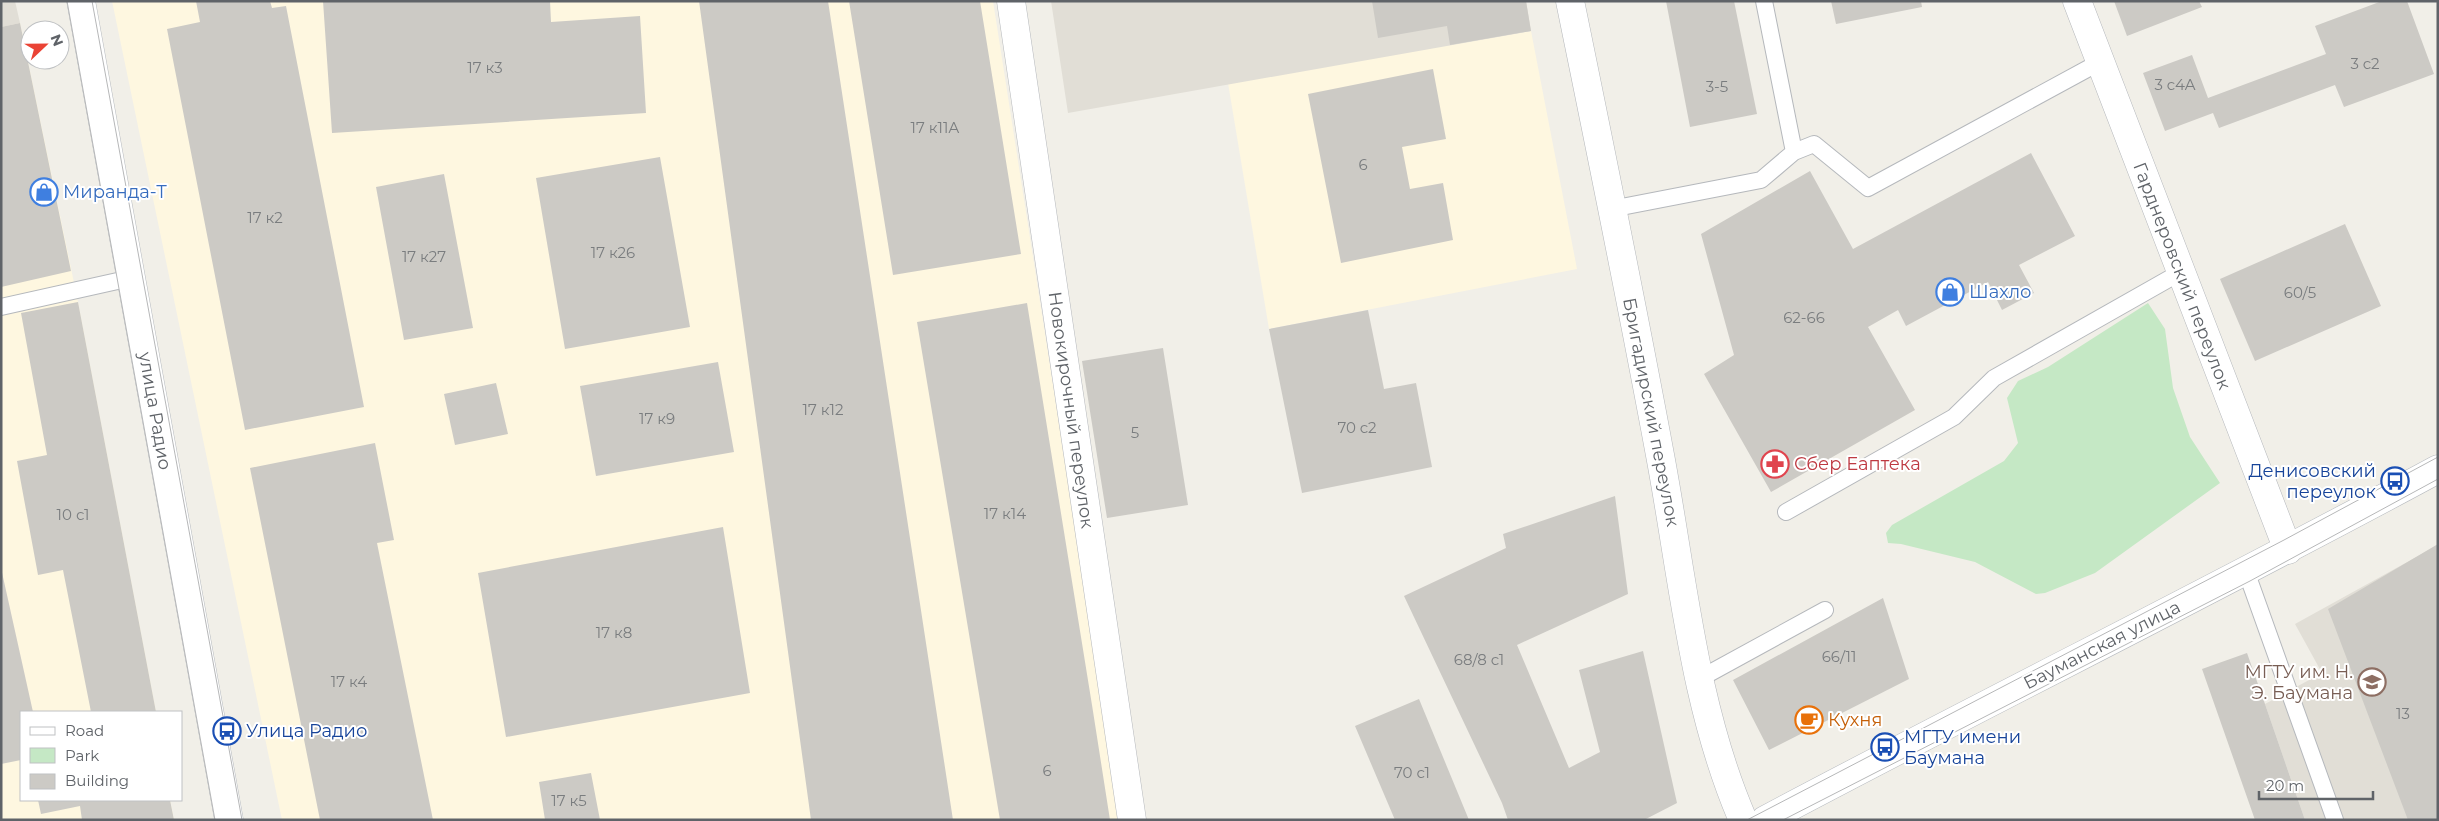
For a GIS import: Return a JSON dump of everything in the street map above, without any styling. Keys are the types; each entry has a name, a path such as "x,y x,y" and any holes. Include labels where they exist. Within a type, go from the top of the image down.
{"street":[{"name":"улица Радио","path":"81,1 229,820"},
{"name":"Новокирочный переулок","path":"1011,1 1132,820"},
{"name":"Бригадирский переулок","path":"1570,1 1660,456 1699,679 1713,736 1743,820"},
{"name":"Гарднеровский переулок","path":"2077,1 2288,550"},
{"name":"Бауманская улица","path":"1765,820 2033,679 2288,550 2438,469"}],"lane":[{"path":"1764,1 1794,152"},
{"path":"1611,209 1761,180 1794,152 1814,144 1868,188 2100,62"},
{"path":"1786,512 1954,417 1994,378 2181,272"},
{"path":"1,307 131,278"},
{"path":"2246,571 2335,820"},
{"path":"1699,679 1825,610"}],"shaded area":[{"path":"1,1 15,1 20,23 1,27"},
{"path":"112,1 993,1 1121,820 282,820"},
{"path":"1051,1 1526,1 1531,31 1068,113"},
{"path":"20,23 20,70 30,70 78,302 156,711 20,711 20,801 170,801 174,820 1,820 1,27"},
{"path":"1531,31 1577,269 1269,329 1228,83"},
{"name":"МГТУ им. Н. Э. Баумана","path":"2438,545 2438,820 2305,820 2265,704 2322,673 2295,624"}],"green space":[{"path":"2148,303 2165,329 2173,388 2190,437 2220,483 2095,573 2045,593 2036,594 1975,562 1901,544 1888,543 1886,533 1892,525 2004,461 2018,443 2007,398 2018,381 2048,367"}],"building":[{"path":"196,1 270,1 272,8 286,6 364,407 245,430 167,29 200,22"},
{"path":"323,1 550,1 551,22 640,16 646,113 332,133"},
{"path":"699,1 828,1 953,820 811,820"},
{"path":"849,1 980,1 1021,254 893,275"},
{"path":"1372,1 1526,1 1531,31 1450,45 1447,26 1378,38"},
{"path":"1666,1 1734,1 1757,114 1690,127"},
{"path":"1831,1 1921,1 1922,7 1836,24"},
{"path":"2114,1 2199,1 2202,7 2127,36"},
{"path":"2382,1 2407,1 2434,74 2344,107 2335,85 2219,128 2213,113 2165,131 2143,73 2192,55 2208,98 2326,54 2315,26"},
{"path":"20,23 20,70 30,70 71,271 1,287 1,27"},
{"path":"1433,69 1446,139 1402,147 1410,189 1443,183 1453,240 1341,263 1308,94"},
{"path":"2031,153 2075,236 2019,265 2034,293 2002,310 1988,282 1906,326 1898,310 1868,327 1915,410 1771,492 1704,374 1734,355 1701,234 1810,171 1853,249"},
{"path":"660,157 690,327 565,349 536,178"},
{"path":"444,174 473,328 404,340 376,187"},
{"path":"2345,224 2381,306 2255,361 2220,279"},
{"path":"78,302 156,711 91,711 63,570 38,575 17,461 47,455 21,313"},
{"path":"1027,303 1110,820 1000,820 917,322"},
{"path":"1368,310 1384,389 1416,383 1432,467 1302,493 1269,329"},
{"path":"1163,348 1188,505 1107,518 1082,361"},
{"path":"718,362 734,452 596,476 580,386"},
{"path":"496,383 508,434 455,445 444,394"},
{"path":"375,443 394,540 377,543 433,820 320,820 250,468"},
{"path":"1615,496 1628,594 1517,645 1569,768 1600,752 1579,670 1643,651 1677,803 1644,820 1508,820 1502,803 1404,596 1506,548 1503,534"},
{"path":"723,527 750,693 506,737 478,573"},
{"path":"2438,544 2438,820 2408,820 2328,609"},
{"path":"1,568 33,711 20,711 20,760 1,764"},
{"path":"1883,598 1909,679 1769,750 1733,680"},
{"path":"2247,653 2305,820 2255,820 2202,669"},
{"path":"1419,699 1469,820 1395,820 1355,726"},
{"path":"591,773 600,820 545,820 539,782"},
{"path":"38,801 170,801 174,820 82,820 80,806 41,814"}],"tram line":[{"path":"67,1 215,820"},
{"path":"92,1 242,820"},
{"path":"1747,820 2284,540 2438,457"},
{"path":"1783,820 2250,581 2438,479"}],"place":[{"name":"Миранда-Т","path":"44,192"},
{"name":"Шахло","path":"1950,292"},
{"name":"Сбер Еаптека","path":"1775,464"},
{"name":"Денисовский переулок","path":"2395,481"},
{"name":"МГТУ им. Н. Э. Баумана","path":"2372,682"},
{"name":"Кухня","path":"1809,720"},
{"name":"Улица Радио","path":"227,731"},
{"name":"МГТУ имени Баумана","path":"1885,747"}]}
